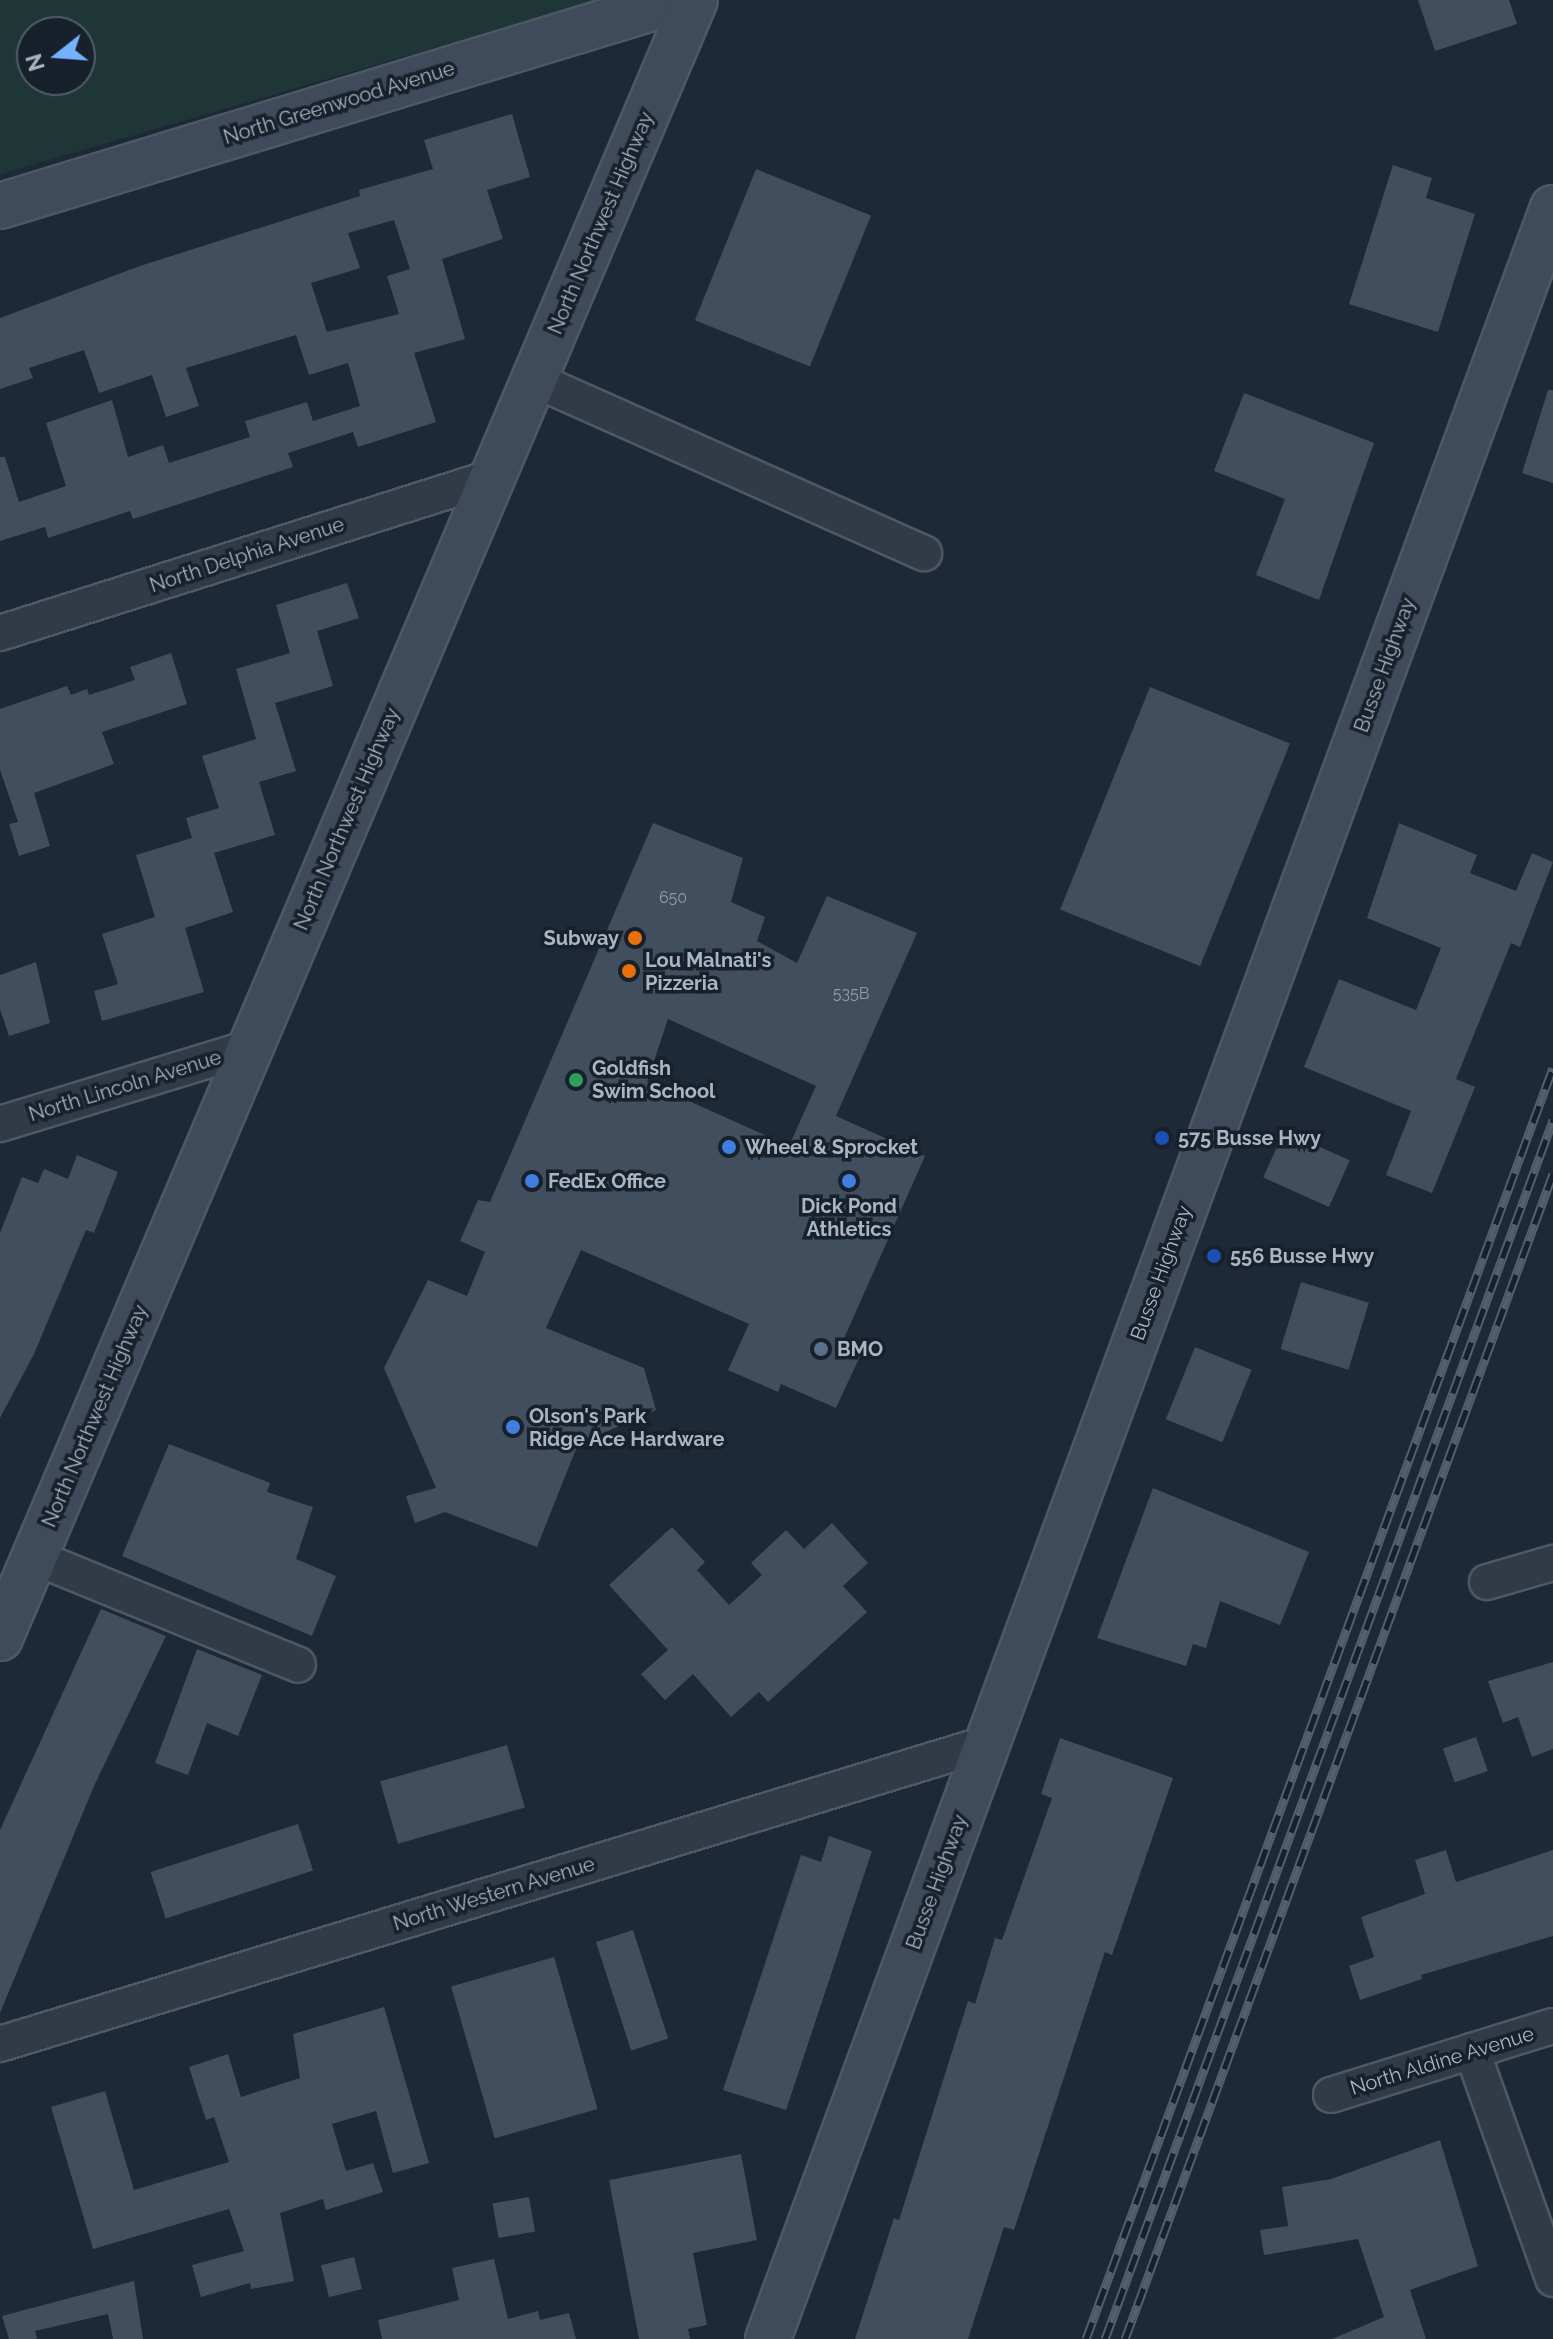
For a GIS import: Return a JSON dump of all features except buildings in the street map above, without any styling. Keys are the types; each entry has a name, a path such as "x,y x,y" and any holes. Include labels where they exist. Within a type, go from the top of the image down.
{"main road":[{"name":"North Greenwood Avenue","path":"0,206 678,0"},
{"name":"North Northwest Highway","path":"0,1638 695,0"},
{"name":"Busse Highway","path":"768,2339 1553,208"}],"street":[{"path":"535,380 924,553"},
{"name":"North Delphia Avenue","path":"0,633 493,477"},
{"name":"North Lincoln Avenue","path":"0,1124 249,1048"},
{"path":"34,1557 298,1665"},
{"path":"1487,1582 1553,1563"},
{"name":"North Western Avenue","path":"0,2044 988,1743"},
{"name":"North Aldine Avenue","path":"1331,2095 1553,2026"},
{"path":"1472,2051 1553,2279"}],"green space":[{"path":"0,0 599,0 0,174"}],"railway":[{"path":"1086,2339 1553,1068"},
{"path":"1105,2339 1553,1120"},
{"path":"1125,2339 1553,1174"}],"place":[{"name":"Subway","path":"635,938"},
{"name":"Lou Malnati's Pizzeria","path":"629,971"},
{"name":"Goldfish Swim School","path":"576,1080"},
{"name":"575 Busse Hwy","path":"1162,1138"},
{"name":"Wheel & Sprocket","path":"729,1147"},
{"name":"FedEx Office","path":"532,1181"},
{"name":"Dick Pond Athletics","path":"849,1181"},
{"name":"556 Busse Hwy","path":"1214,1256"},
{"name":"BMO","path":"821,1349"},
{"name":"Olson's Park Ridge Ace Hardware","path":"513,1427"}]}
